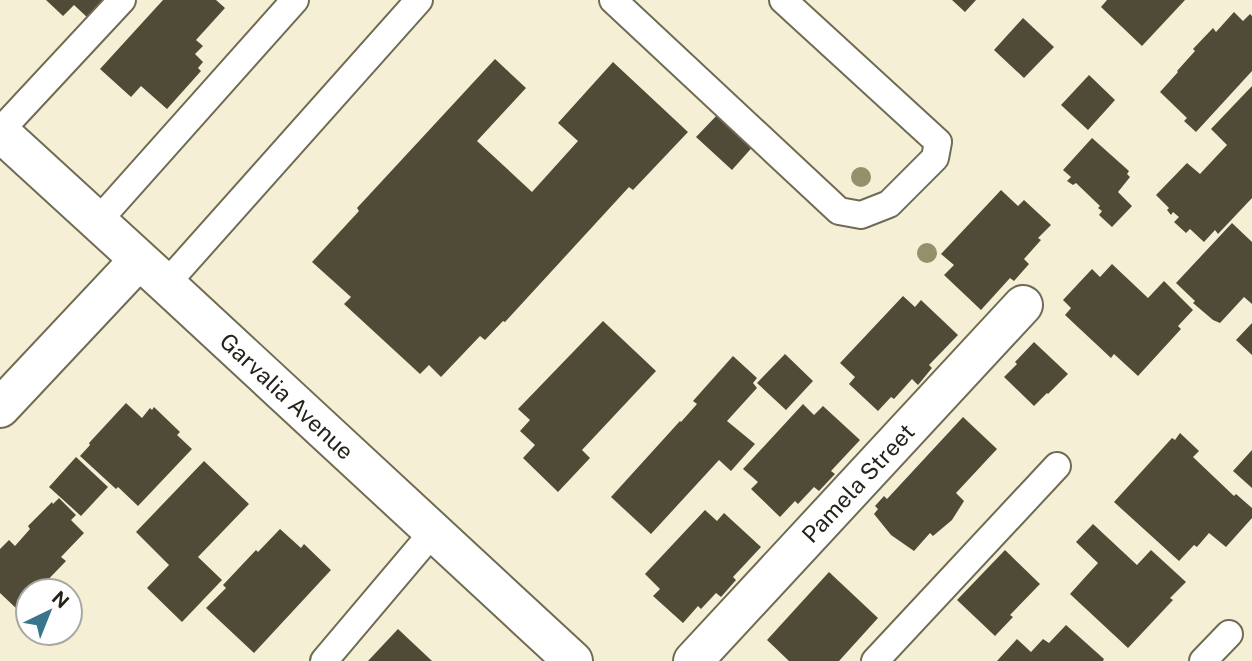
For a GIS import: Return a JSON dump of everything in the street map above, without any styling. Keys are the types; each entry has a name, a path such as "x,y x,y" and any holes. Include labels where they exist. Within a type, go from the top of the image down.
{"street":[{"name":"Garvalia Avenue","path":"0,131 573,661"},
{"path":"0,408 153,272"},
{"name":"Pamela Street","path":"692,661 1023,305"}],"lane":[{"path":"0,131 122,0"},
{"path":"98,221 295,0"},
{"path":"153,272 419,0"},
{"path":"613,0 839,211 861,215 889,204 935,158 938,142 783,0"},
{"path":"875,661 1057,466"},
{"path":"324,661 433,532"},
{"path":"1203,661 1229,634"}],"building":[{"path":"46,0 107,0 89,19 74,5 63,16"},
{"path":"163,0 216,0 225,8 196,40 203,46 195,54 203,62 198,68 201,71 167,109 141,86 131,97 100,69"},
{"path":"952,0 976,0 965,12"},
{"path":"1107,0 1185,0 1142,46 1101,7"},
{"path":"1234,12 1243,21 1250,14 1252,16 1252,71 1196,132 1184,121 1187,118 1160,92 1195,51 1193,49 1213,28 1216,32"},
{"path":"1023,18 1054,47 1024,78 994,50"},
{"path":"495,59 526,88 477,141 532,192 578,141 558,123 613,62 688,132 633,190 629,187 505,322 485,340 480,336 441,377 429,365 420,374 344,304 351,297 312,262 359,211 357,208"},
{"path":"1089,75 1115,100 1088,130 1061,105"},
{"path":"1252,86 1252,198 1218,234 1215,230 1204,242 1190,229 1186,233 1174,222 1179,217 1173,212 1171,215 1167,210 1169,208 1156,195 1187,163 1200,174 1227,145 1211,129"},
{"path":"721,111 756,143 732,170 696,137"},
{"path":"1092,138 1129,171 1127,174 1130,177 1118,192 1132,206 1112,227 1099,215 1102,211 1098,208 1100,206 1076,183 1073,185 1067,181 1071,177 1063,170"},
{"path":"1001,190 1018,206 1024,200 1051,225 1024,259 1029,264 1014,281 1010,278 981,310 944,275 954,265 941,254"},
{"path":"1232,223 1252,242 1252,304 1244,297 1220,323 1193,303 1195,301 1176,283"},
{"path":"1112,264 1148,298 1164,281 1193,310 1178,326 1181,329 1138,376 1114,354 1111,358 1065,315 1071,308 1063,300 1092,269 1100,277"},
{"path":"903,296 915,307 921,300 958,335 929,365 932,368 918,385 912,379 894,399 891,397 878,411 849,384 855,377 840,363"},
{"path":"603,321 656,371 582,450 590,458 558,492 523,458 535,445 520,431 530,420 518,409"},
{"path":"1252,323 1252,355 1236,340"},
{"path":"1034,342 1068,374 1034,406 1004,377"},
{"path":"785,354 813,381 786,410 757,383"},
{"path":"733,356 757,378 753,383 757,388 727,421 755,444 731,471 719,460 651,534 611,497 697,404 693,401"},
{"path":"126,403 142,418 154,407 180,432 177,435 192,449 138,506 80,456"},
{"path":"803,404 814,415 823,406 860,440 831,471 835,474 819,491 814,487 798,504 795,501 780,517 751,489 758,482 743,469"},
{"path":"963,417 997,449 956,493 964,501 952,520 933,536 930,533 914,551 891,535 874,514 878,509 875,506 884,496 887,499"},
{"path":"1180,433 1199,451 1193,457 1234,496 1236,494 1252,508 1252,518 1226,547 1209,533 1179,561 1114,502 1172,438 1175,440"},
{"path":"1252,450 1252,488 1233,471"},
{"path":"76,457 108,487 81,516 49,487"},
{"path":"204,461 249,504 198,557 222,580 182,622 147,588 169,565 136,532"},
{"path":"59,498 76,515 71,520 84,533 61,557 66,561 51,577 14,577 14,606 0,593 0,549 9,540 15,546 30,529 28,526 52,502 53,504"},
{"path":"705,510 717,521 724,513 761,547 733,577 736,580 721,597 716,593 701,609 698,606 683,623 653,596 660,589 645,574"},
{"path":"1093,524 1137,565 1151,550 1186,582 1170,598 1173,600 1128,648 1070,594 1098,563 1076,542"},
{"path":"280,529 301,548 304,544 331,570 254,653 206,608 226,588 223,585"},
{"path":"1005,550 1040,584 1010,615 1013,617 995,636 957,600"},
{"path":"829,572 878,618 839,661 789,661 767,640"},
{"path":"1066,625 1104,659 1103,661 997,661 1017,639 1031,652 1043,639 1049,643"},
{"path":"398,629 432,661 368,661"}]}
